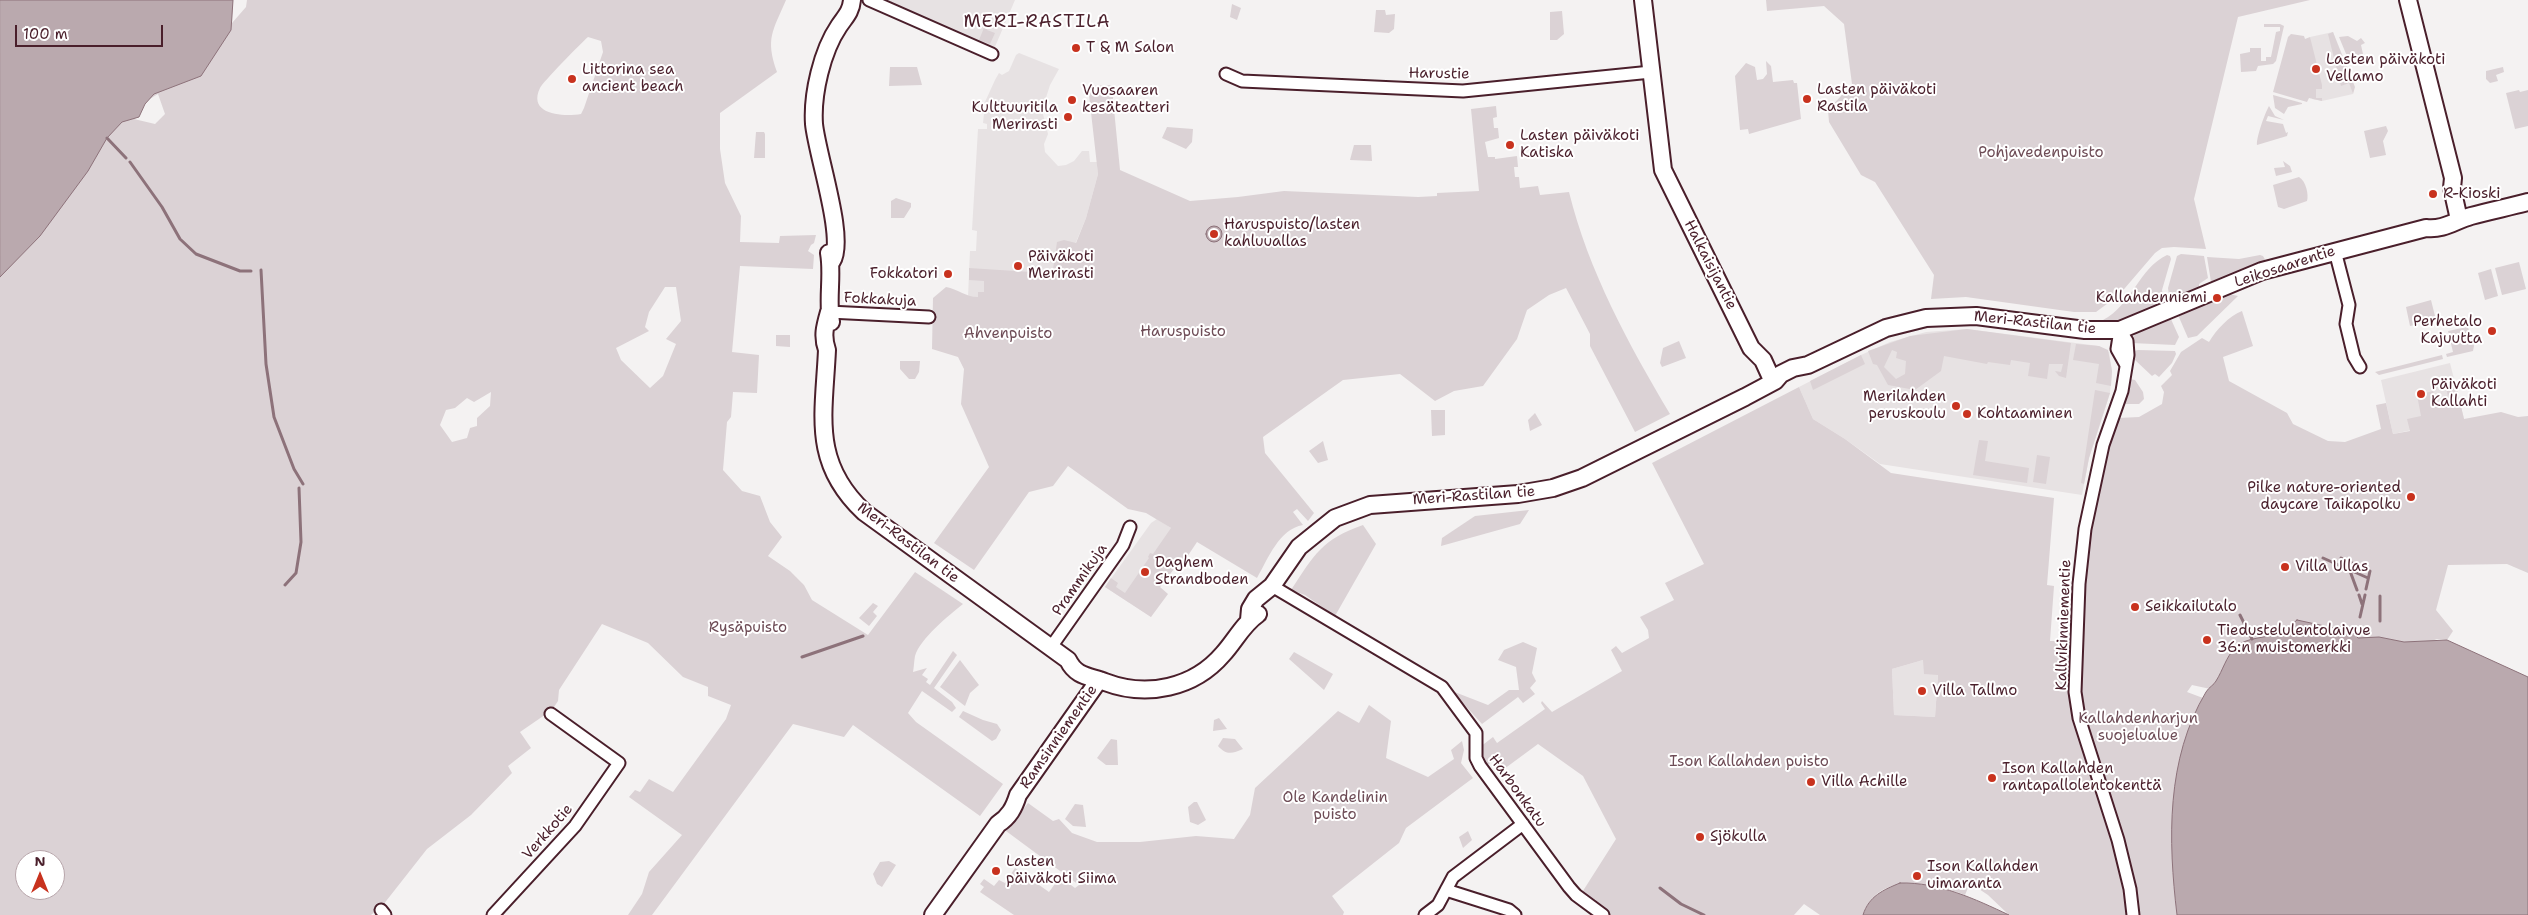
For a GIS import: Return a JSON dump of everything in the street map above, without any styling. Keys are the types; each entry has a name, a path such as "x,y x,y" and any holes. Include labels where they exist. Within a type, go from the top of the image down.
{"street":[{"name":"Meri-Rastilan tie","path":"839,26 839,15 847,0"},
{"name":"Meri-Rastilan tie","path":"852,0 847,18 839,26 822,65 814,104 816,142 837,245 836,255 832,261 829,312 832,335 827,350 823,421 825,449 832,471 847,495 873,519 1068,660 1077,660 1099,680 1134,690 1162,689 1185,683 1198,676 1217,661 1249,620 1250,609 1253,604 1272,586 1306,540 1322,526 1348,512 1388,502 1499,496 1553,488 1600,471 1774,381 1793,368 1808,365 1886,328 1934,317 1993,317 2085,330 2120,330"},
{"path":"869,0 992,54"},
{"name":"Halkaisijantie","path":"1643,0 1660,142 1668,156 1670,182 1683,213 1751,348 1754,365 1774,381"},
{"path":"2408,0 2453,178 2460,186 2463,216"},
{"name":"Harustie","path":"1226,74 1242,81 1463,91 1651,72"},
{"name":"Leikosaarentie","path":"2120,330 2262,271 2426,228 2438,229 2448,226 2463,216 2528,202"},
{"path":"2335,251 2349,305 2346,324 2354,356 2360,368"},
{"name":"Fokkakuja","path":"829,312 929,317"},
{"name":"Kallvikinniementie","path":"2120,330 2117,349 2119,356 2126,365 2122,391 2098,463 2085,529 2078,604 2075,692 2079,718 2118,840 2130,889 2133,915"},
{"name":"Prammikuja","path":"1051,647 1123,545 1130,527"},
{"name":"Harbonkatu","path":"1272,586 1442,687 1476,733 1476,761 1576,896 1603,915"},
{"name":"Ramsinniementie","path":"933,915 998,824 1000,814 1008,802 1018,795 1099,680"},
{"name":"Verkkotie","path":"492,915 570,832 619,763 551,714"},
{"path":"1425,915 1438,905 1453,877 1523,824"},
{"path":"1446,890 1509,910 1515,915"}],"shaded area":[{"path":"0,0 233,0 231,30 201,76 154,94 145,104 139,117 122,122 107,138 88,171 40,236 0,277"},
{"path":"877,0 1015,0 994,49"},
{"name":"Lasten päiväkoti Vellamo","path":"2333,32 2353,94 2322,101 2312,99 2310,37"},
{"path":"1019,53 1059,69 1050,85 1042,110 1048,134 1044,144 1045,152 1058,166 1074,161 1082,151 1089,151 1090,162 1097,162 1098,174 1086,218 1051,302 968,297 970,251 976,251 977,231 972,230 978,129 987,129 987,124 983,123 984,114 980,113 999,73 1002,75 1009,71 1016,55"},
{"name":"Haruspuisto/lasten kahluuallas","path":"1214,226 1220,228 1222,234 1220,240 1214,242 1208,240 1206,234 1208,228"},
{"name":"Merilahden peruskoulu","path":"1967,329 2099,346 2109,352 2112,371 2110,393 2089,458 2082,495 1880,464 1813,419 1799,387 1890,342 1926,332"},
{"name":"Päiväkoti Kallahti","path":"2450,363 2464,419 2393,434 2381,380"},
{"name":"Daghem Strandboden","path":"1157,519 1171,528 1181,566 1177,565 1160,587 1151,617 1105,587 1151,523"},
{"path":"2297,620 2352,632 2358,638 2379,637 2404,642 2447,640 2528,677 2528,915 2177,915 2172,858 2173,801 2183,745 2193,718 2206,692 2215,682 2229,655 2235,648 2245,641 2282,632"},
{"path":"1923,660 1938,674 1935,717 1894,715 1892,669"},
{"path":"1900,883 1914,883 1943,888 2009,915 1863,915 1869,903 1877,894"}],"green space":[{"name":"Rysäpuisto","path":"233,0 232,23 246,7 247,0 786,0 774,27 771,42 773,60 777,72 720,113 720,149 725,183 741,216 740,242 779,243 780,236 816,235 814,243 808,251 814,255 813,269 740,266 732,352 759,355 757,393 733,392 731,417 727,422 723,470 742,491 760,496 770,522 782,537 768,556 790,571 804,585 812,600 868,635 915,572 963,604 950,614 923,642 915,656 913,672 927,668 922,675 928,679 926,682 930,685 953,651 957,655 934,688 952,702 956,708 952,712 922,691 908,713 916,722 1003,784 980,816 853,725 844,737 793,724 652,915 628,915 642,894 649,872 682,835 629,797 635,790 640,792 649,779 673,792 726,719 731,705 708,696 708,687 683,677 648,643 602,624 559,690 558,701 552,710 520,732 531,748 508,766 512,773 471,815 427,849 383,905 371,915 0,915 0,228 132,107 139,117 134,119 155,124 165,114 158,94 148,100 144,99","holes":["588,37 601,41 603,52 581,114 557,114 543,109 537,97 540,88","665,287 676,287 681,321 666,339 676,344 663,376 650,388 621,360 616,348 649,331 645,327 649,312","491,392 490,406 477,418 477,426 470,428 467,438 452,442 440,425 446,410 455,408 467,398 474,402"]},
{"name":"Pohjavedenpuisto","path":"1766,0 2310,0 2238,17 2194,199 2206,249 2162,248 2155,253 2119,295 2096,312 2074,312 1966,297 1931,299 1934,275 1875,182 1861,175 1829,122 1828,110 1852,84 1844,24 1824,6 1767,11"},
{"path":"1232,4 1241,8 1237,20 1230,17"},
{"path":"1376,10 1385,10 1386,15 1395,14 1394,29 1389,33 1374,32"},
{"path":"1562,11 1564,34 1557,40 1550,40 1550,12"},
{"path":"988,18 991,19 987,30 995,33 990,44 979,40"},
{"path":"2264,24 2280,24 2284,26 2276,61 2273,64 2258,66 2256,71 2241,72 2240,54 2250,52 2250,48 2261,48 2261,61 2266,61 2266,57 2271,57 2276,32 2280,31 2280,27 2264,27"},
{"path":"2333,32 2355,87 2353,94 2349,83 2341,86 2328,34"},
{"path":"2291,34 2304,36 2305,39 2310,37 2322,85 2322,89 2316,89 2316,98 2322,98 2322,101 2309,98 2307,102 2273,92 2288,37"},
{"path":"2348,36 2357,41 2361,38 2365,43 2361,45 2363,54 2349,61 2339,37"},
{"path":"1766,61 1771,66 1773,82 1793,80 1794,83 1797,83 1801,119 1749,134 1748,129 1740,130 1735,76 1746,63 1755,67 1757,80 1763,79 1767,74"},
{"path":"890,67 917,67 922,85 889,86"},
{"path":"2503,67 2504,72 2496,75 2498,81 2490,83 2486,79 2486,71"},
{"name":"Haruspuisto","path":"1114,85 1113,99 1120,170 1190,201 1284,191 1418,197 1437,196 1437,193 1479,191 1471,109 1496,106 1497,117 1493,118 1494,128 1498,128 1499,138 1485,142 1488,157 1495,157 1495,159 1517,156 1518,167 1514,167 1515,177 1519,177 1520,188 1538,186 1540,195 1569,192 1577,221 1598,278 1625,334 1670,414 1635,432 1590,346 1590,334 1566,288 1549,295 1527,310 1517,339 1483,386 1454,391 1435,401 1400,374 1343,380 1263,437 1265,453 1314,513 1308,521 1297,509 1293,512 1303,525 1287,532 1275,546 1257,578 1197,542 1181,566 1177,565 1160,587 1168,594 1151,617 1105,587 1111,578 1118,583 1116,587 1125,593 1149,558 1150,553 1153,554 1171,528 1146,513 1128,509 1068,466 1053,486 1029,492 974,570 934,543 989,467 961,404 964,369 958,357 932,349 933,298 946,287 973,297 978,297 978,292 984,292 984,281 969,280 969,268 1046,273 1046,269 1053,269 1057,242 1064,240 1076,243 1086,218 1098,174 1088,86"},
{"path":"2519,90 2520,92 2528,90 2528,126 2515,129 2506,93"},
{"path":"2273,95 2302,104 2288,107 2284,114 2275,108"},
{"path":"2269,106 2275,116 2284,120 2268,116 2266,121 2283,124 2286,133 2288,132 2287,136 2257,145 2261,126"},
{"path":"2386,126 2388,131 2383,141 2386,155 2370,158 2364,131"},
{"path":"1167,127 1193,129 1192,142 1186,149 1162,138"},
{"path":"756,132 764,132 765,134 765,158 754,158"},
{"path":"1354,145 1371,145 1372,161 1350,160"},
{"path":"2283,161 2290,166 2292,172 2276,176 2274,168 2285,167"},
{"path":"2299,177 2306,188 2307,201 2284,209 2278,207 2273,185"},
{"path":"896,198 911,203 911,207 904,218 891,218 891,201"},
{"path":"2181,254 2204,256 2208,278 2199,284 2199,290 2170,302 2168,288 2177,256"},
{"path":"2167,255 2171,259 2162,290 2165,305 2132,320 2104,325 2103,320 2121,305 2149,269"},
{"path":"2263,256 2267,263 2224,280 2220,278 2211,282 2207,257 2239,259"},
{"path":"2519,262 2526,289 2502,295 2495,268"},
{"path":"2491,269 2498,296 2485,300 2478,273"},
{"path":"2229,294 2238,296 2197,336 2188,338 2178,315"},
{"path":"2431,300 2436,320 2410,326 2406,307"},
{"path":"2242,311 2253,346 2223,357 2229,381 2287,413 2293,424 2328,441 2345,442 2381,429 2376,405 2386,403 2393,434 2410,431 2407,419 2421,416 2417,395 2433,391 2437,405 2449,402 2446,387 2456,385 2464,419 2501,412 2518,417 2528,416 2528,573 2507,564 2448,565 2436,610 2453,631 2447,640 2437,639 2424,644 2358,638 2248,640 2215,690 2192,685 2187,692 2203,698 2183,752 2177,778 2172,831 2172,858 2177,915 2009,915 1988,895 1970,883 1965,895 1937,886 1922,884 1893,886 1880,891 1870,901 1863,915 1820,915 1804,904 1794,915 1610,915 1581,894 1616,839 1583,776 1538,744 1500,772 1493,761 1486,766 1480,758 1480,747 1493,737 1497,743 1545,709 1541,703 1542,701 1552,712 1622,671 1611,650 1616,646 1622,653 1649,638 1648,630 1640,617 1674,600 1665,583 1704,564 1652,463 1799,387 1813,419 1845,439 1891,473 2054,498 2047,585 2054,586 2050,641 2066,641 2065,653 2080,656 2089,550 2099,482 2118,418 2139,417 2162,404 2164,392 2161,386 2172,375 2170,371 2181,352 2202,338 2209,342 2223,324 2232,316","holes":["1923,660 1924,674 1938,675 1935,717 1894,715 1892,669"]},
{"path":"2170,317 2179,337 2175,345 2131,343 2141,329"},
{"path":"2465,318 2474,346 2473,351 2447,357 2446,354 2453,352 2448,331 2467,327"},
{"path":"1967,329 2071,343 2066,378 2059,376 2055,371 2061,372 2063,364 2049,364 2047,379 2028,376 2030,363 2011,360 2010,365 1988,362 1987,364 1944,356 1941,371 1915,390 1888,385 1877,365 1873,364 1868,351 1910,336","holes":["1892,350 1897,352 1896,358 1906,361 1905,374 1896,379 1884,367"]},
{"path":"776,335 790,335 790,347 776,346"},
{"path":"1679,341 1686,358 1662,367 1660,363 1663,348"},
{"path":"2076,344 2099,346 2108,350 2112,371 2111,386 2096,383 2099,364 2073,360"},
{"path":"2134,351 2175,351 2176,354 2172,363 2159,377 2155,374 2152,376 2135,360"},
{"path":"1861,355 1865,364 1813,390 1810,381"},
{"path":"2442,355 2443,359 2379,375 2375,372"},
{"path":"900,361 920,361 919,372 915,379 909,379 900,369"},
{"path":"2130,379 2135,380 2143,392 2144,399 2139,404 2124,404"},
{"path":"2095,390 2110,393 2089,458 2084,484 2081,483"},
{"path":"1431,410 1445,410 1445,435 1432,436"},
{"path":"1535,413 1542,425 1530,431 1528,420"},
{"path":"1979,440 1988,441 1985,461 2029,468 2027,483 1973,475"},
{"path":"1323,441 1328,460 1318,463 1309,451"},
{"path":"2037,455 2050,457 2046,484 2033,482"},
{"path":"1529,510 1520,524 1441,546 1442,538 1475,516"},
{"path":"1363,525 1376,544 1335,616 1305,595 1291,590 1306,567 1328,542 1349,530"},
{"path":"873,603 878,606 873,612 877,616 869,626 859,618"},
{"path":"1523,642 1537,648 1532,673 1536,681 1530,688 1535,694 1523,703 1518,697 1482,724 1452,691 1488,705 1509,690 1519,690 1516,667 1498,660 1504,650"},
{"path":"1294,652 1333,674 1324,690 1289,659"},
{"path":"960,660 979,685 970,693 965,706 940,687"},
{"name":"Ole Kandelinin puisto","path":"1369,705 1391,721 1386,758 1428,777 1454,759 1451,750 1462,741 1464,750 1461,763 1473,778 1406,828 1399,843 1332,896 1344,912 1343,915 1014,915 980,892 984,887 980,884 984,879 994,886 999,880 1005,883 1015,868 1049,892 1060,877 1075,888 1079,885 1006,831 1028,803 1053,821 1059,819 1072,833 1097,842 1140,842 1196,836 1234,839 1250,815 1255,788 1338,711 1359,723"},
{"path":"963,711 997,724 1001,730 996,739 992,741 959,717"},
{"path":"1219,718 1227,729 1213,731 1214,720"},
{"path":"1223,738 1235,739 1243,749 1232,753 1224,751 1218,746"},
{"path":"1111,739 1117,740 1118,765 1106,765 1097,758"},
{"path":"1197,802 1206,820 1198,825 1190,822 1188,807"},
{"path":"1075,804 1083,805 1086,827 1073,826 1065,819"},
{"path":"1468,831 1472,840 1463,848 1459,837"},
{"path":"889,861 896,865 882,887 877,884 873,874 880,862"}],"waterway":[{"path":"107,138 126,158"},
{"path":"130,162 162,207 180,239 196,254 240,271 251,271"},
{"path":"261,270 266,364 274,417 294,469 303,484"},
{"path":"285,585 296,573 301,542 299,488"},
{"path":"2323,558 2368,578"},
{"path":"2341,558 2370,571 2366,589"},
{"path":"2350,571 2357,590"},
{"path":"2359,595 2362,604"},
{"path":"2360,617 2365,595"},
{"path":"2380,596 2380,621"},
{"path":"2240,615 2252,639"},
{"path":"802,657 863,636"},
{"path":"1660,888 1681,904 1704,915"}],"place":[{"name":"T & M Salon","path":"1076,48"},
{"name":"Lasten päiväkoti Vellamo","path":"2316,69"},
{"name":"Littorina sea ancient beach","path":"572,79"},
{"name":"Lasten päiväkoti Rastila","path":"1807,99"},
{"name":"Vuosaaren kesäteatteri","path":"1072,100"},
{"name":"Kulttuuritila Merirasti","path":"1068,117"},
{"name":"Lasten päiväkoti Katiska","path":"1510,145"},
{"name":"R-Kioski","path":"2433,194"},
{"name":"Haruspuisto/lasten kahluuallas","path":"1214,234"},
{"name":"Päiväkoti Merirasti","path":"1018,266"},
{"name":"Fokkatori","path":"948,274"},
{"name":"Kallahdenniemi","path":"2217,298"},
{"name":"Perhetalo Kajuutta","path":"2492,331"},
{"name":"Päiväkoti Kallahti","path":"2421,394"},
{"name":"Merilahden peruskoulu","path":"1956,406"},
{"name":"Kohtaaminen","path":"1967,414"},
{"name":"Pilke nature-oriented daycare Taikapolku","path":"2411,497"},
{"name":"Villa Ullas","path":"2285,567"},
{"name":"Daghem Strandboden","path":"1145,572"},
{"name":"Seikkailutalo","path":"2135,607"},
{"name":"Tiedustelulentolaivue 36:n muistomerkki","path":"2207,640"},
{"name":"Villa Tallmo","path":"1922,691"},
{"name":"Ison Kallahden rantapallolentokenttä","path":"1992,778"},
{"name":"Villa Achille","path":"1811,782"},
{"name":"Sjökulla","path":"1700,837"},
{"name":"Lasten päiväkoti Siima","path":"996,871"},
{"name":"Ison Kallahden uimaranta","path":"1917,876"}],"district":[{"name":"MERI-RASTILA","path":"1037,22"}],"park label":[{"name":"Ahvenpuisto","path":"1008,334"},
{"name":"Kallahdenharjun suojelualue","path":"2138,728"},
{"name":"Ison Kallahden puisto","path":"1749,762"}]}
